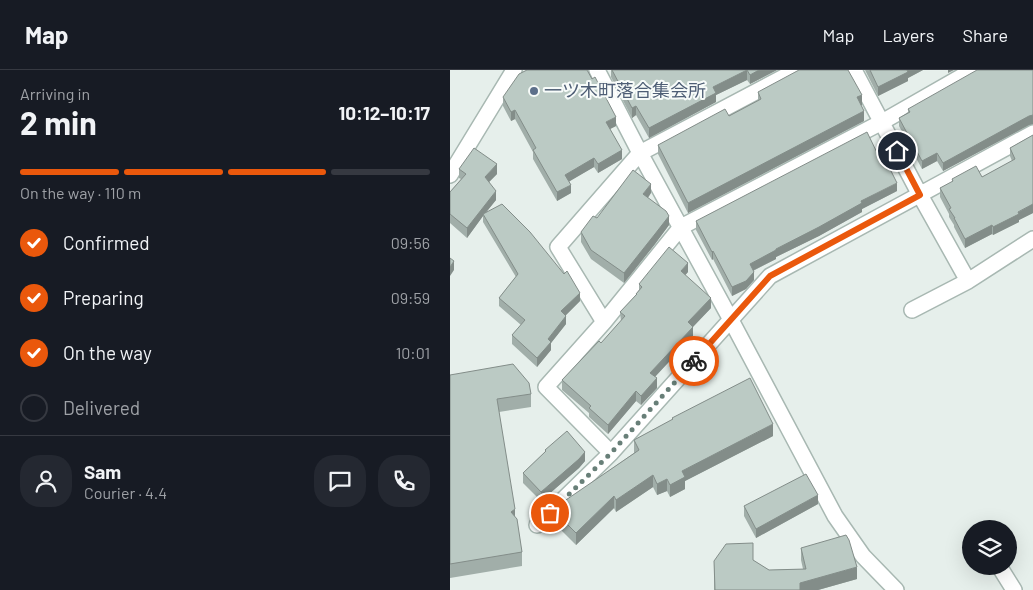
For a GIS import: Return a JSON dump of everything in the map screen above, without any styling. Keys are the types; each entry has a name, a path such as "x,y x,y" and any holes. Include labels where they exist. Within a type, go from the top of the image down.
{"street":[{"path":"450,175 514,70"},
{"path":"598,70 640,153 835,516 863,556 896,590"},
{"path":"604,322 558,247 640,153 797,70"},
{"path":"854,70 968,281"},
{"path":"611,453 546,387 604,322 681,228 882,122 973,70"},
{"path":"537,525 611,453 770,276 1033,133"},
{"path":"912,310 968,281 1033,239"},
{"path":"1005,575 1014,590"}],"building":[{"path":"527,70 587,70 592,79 595,77 616,117 606,122 622,150 598,164 594,158 565,175 571,185 557,192 533,150 536,148 515,110 511,112 503,97 519,74"},
{"path":"612,70 747,70 713,87 716,93 649,128 636,106 632,108"},
{"path":"747,70 759,70 750,75"},
{"path":"799,70 848,70 862,95 857,97 864,111 688,203 658,145 725,109 729,116 761,99 758,92"},
{"path":"870,70 907,70 908,72 878,87"},
{"path":"977,70 1033,70 1033,115 943,163 937,153 922,161 899,118 910,112 908,109"},
{"path":"867,132 882,163 886,161 897,183 861,201 862,203 750,264 754,272 746,281 732,287 696,221"},
{"path":"1033,135 1033,204 1018,212 1019,214 965,239 940,188 976,166 982,177 1015,159 1010,148"},
{"path":"474,148 497,164 485,177 496,191 467,228 450,214 450,192 466,174 459,169"},
{"path":"633,170 651,184 643,194 666,211 669,216 624,273 591,250 581,232 593,216 597,218"},
{"path":"502,204 530,232 564,274 567,271 580,293 561,311 566,316 548,339 551,342 537,358 512,335 525,320 499,298 518,274 483,214"},
{"path":"669,247 688,263 681,271 711,298 688,322 693,327 650,373 657,378 641,396 636,391 608,425 589,408 591,406 562,380 599,341 601,343 625,316 620,312 637,294 642,287 639,284"},
{"path":"450,258 454,261 450,267"},
{"path":"513,364 529,383 531,394 497,399 515,509 511,512 517,519 522,552 450,564 450,375"},
{"path":"750,378 773,424 682,471 685,477 670,485 667,479 657,484 653,475 616,500 614,496 576,533 556,513 560,510 557,507 560,504 639,450 634,440"},
{"path":"567,431 585,452 541,492 523,473"},
{"path":"806,474 818,495 756,529 744,506"},
{"path":"846,535 857,567 800,583 800,590 715,590 714,561 726,544 753,543 753,560 769,570 806,569 801,548"}],"way so far":[{"path":"550,513 611,453 694,361"}],"place":[{"name":"一ツ木町落合集会所","path":"534,91"}],"route":[{"path":"694,361 770,276 920,195 897,151"}]}
